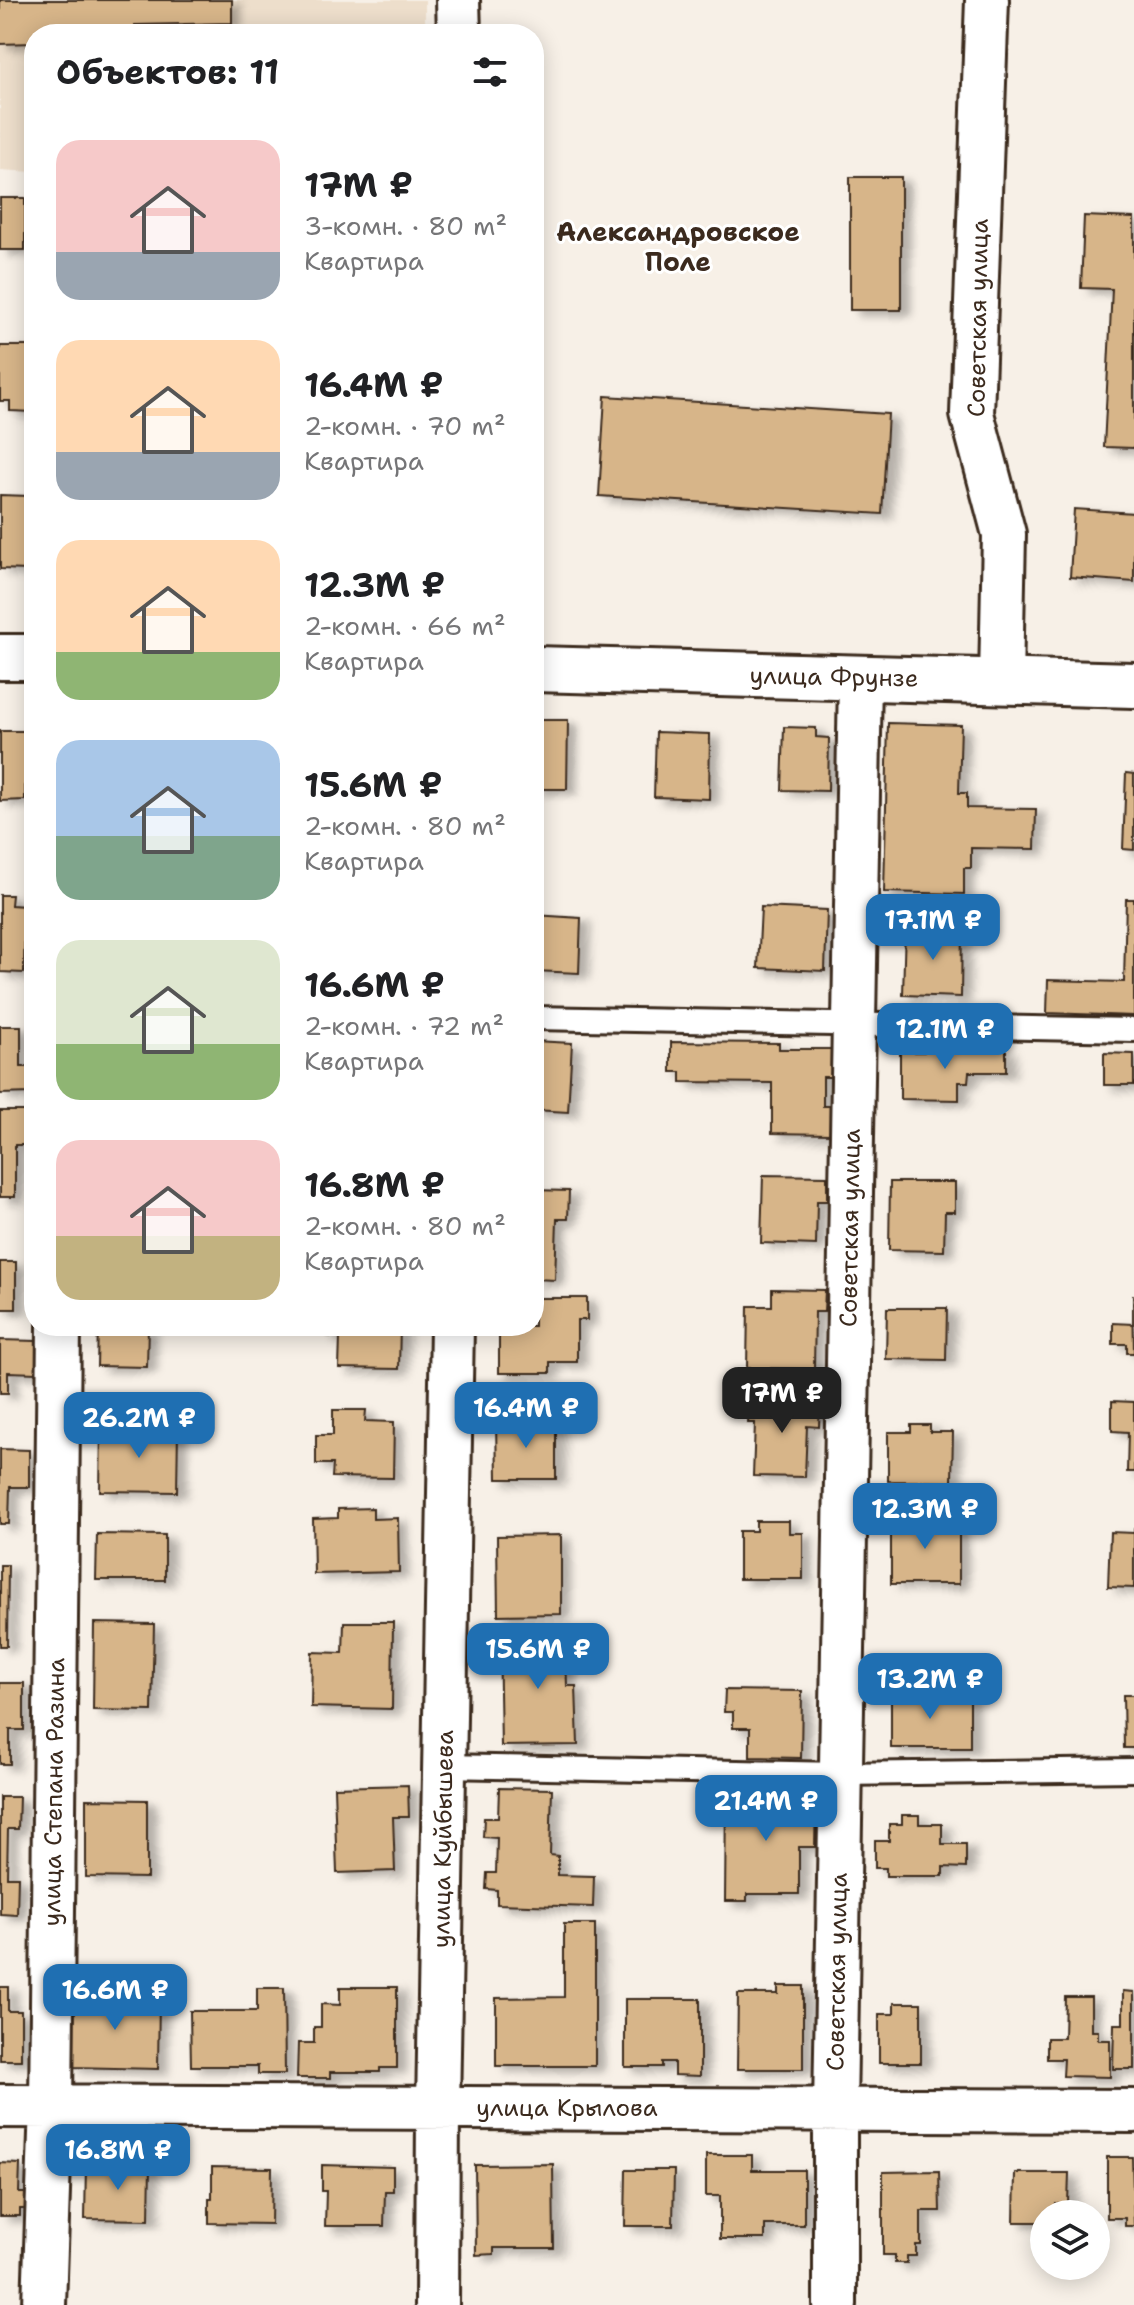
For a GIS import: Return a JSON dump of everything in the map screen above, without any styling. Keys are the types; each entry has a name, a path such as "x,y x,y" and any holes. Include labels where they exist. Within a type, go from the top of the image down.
{"street":[{"path":"458,0 459,24"},
{"name":"Советская улица","path":"987,0 972,414 1004,534 1001,680"},
{"path":"0,657 24,657"},
{"name":"улица Фрунзе","path":"544,669 1134,685"},
{"name":"Советская улица","path":"835,2305 840,1774 860,678"},
{"name":"улица Степана Разина","path":"44,2305 51,2105 59,1336"},
{"name":"улица Куйбышева","path":"437,2305 452,1336"},
{"name":"улица Крылова","path":"0,2106 1134,2111"}],"lane":[{"path":"544,1018 1134,1030"},
{"path":"444,1766 840,1774 1134,1770"}],"shaded area":[{"path":"0,0 425,0 425,24 24,24 24,171 0,170"}],"building":[{"path":"0,0 232,0 232,23 24,24 24,43 0,44"},
{"path":"850,177 901,177 901,310 850,310"},
{"path":"0,198 24,198 24,250 0,250"},
{"path":"1084,216 1134,218 1134,448 1104,447 1112,289 1081,288"},
{"path":"0,346 24,346 24,412 10,411 10,401 0,401"},
{"path":"605,396 888,414 882,514 599,496"},
{"path":"0,495 24,496 24,570 0,569"},
{"path":"1074,509 1134,513 1134,582 1070,577"},
{"path":"544,720 568,720 567,789 544,789"},
{"path":"888,723 961,725 959,793 967,793 967,808 1036,809 1035,849 971,848 971,868 964,868 964,894 884,892"},
{"path":"784,727 816,728 816,737 829,738 828,791 782,790"},
{"path":"0,731 24,731 24,800 0,801"},
{"path":"656,732 710,734 709,799 654,797"},
{"path":"1126,773 1134,774 1134,850 1123,849"},
{"path":"0,895 12,895 11,905 24,906 24,973 0,972"},
{"path":"1126,899 1134,899 1134,1016 1047,1013 1048,980 1124,982"},
{"path":"761,907 827,910 825,971 758,968"},
{"path":"544,916 581,918 579,973 544,971"},
{"path":"905,926 962,928 961,997 903,995"},
{"path":"0,1026 21,1026 24,1093 0,1094"},
{"path":"544,1042 572,1043 568,1112 544,1111"},
{"path":"671,1042 779,1043 779,1049 832,1049 831,1077 823,1077 823,1106 832,1106 831,1134 772,1133 772,1083 681,1082 681,1072 671,1072"},
{"path":"925,1048 1006,1049 1006,1072 969,1072 968,1082 959,1082 959,1100 900,1099 900,1052 924,1052"},
{"path":"1104,1053 1134,1054 1134,1085 1104,1085"},
{"path":"0,1111 24,1111 24,1145 15,1145 15,1197 0,1197"},
{"path":"763,1175 827,1176 827,1201 817,1201 816,1245 761,1243"},
{"path":"890,1182 955,1182 955,1212 945,1212 944,1251 889,1250"},
{"path":"544,1190 569,1191 568,1219 557,1219 555,1280 544,1279"},
{"path":"0,1262 16,1262 16,1309 0,1309"},
{"path":"772,1289 825,1290 824,1312 815,1312 814,1369 747,1368 748,1306 772,1306"},
{"path":"1133,1294 1134,1353 1127,1353 1127,1344 1113,1344 1113,1323 1133,1324"},
{"path":"544,1298 587,1298 587,1320 577,1320 577,1362 550,1362 550,1373 499,1373 499,1336 544,1336"},
{"path":"887,1308 947,1308 946,1360 886,1359"},
{"path":"98,1336 148,1336 147,1367 97,1366"},
{"path":"326,1336 400,1336 399,1369 339,1368 340,1337"},
{"path":"0,1340 37,1341 37,1373 8,1372 8,1393 0,1393"},
{"path":"749,1399 820,1401 819,1427 807,1426 805,1477 753,1476 755,1423 748,1423"},
{"path":"1112,1401 1134,1402 1134,1472 1127,1472 1128,1432 1112,1431"},
{"path":"333,1410 366,1410 365,1421 394,1422 393,1478 332,1477 333,1464 316,1464 316,1435 333,1435"},
{"path":"556,1421 556,1479 497,1479 496,1422"},
{"path":"911,1425 930,1425 930,1432 953,1432 952,1482 888,1481 888,1432 911,1432"},
{"path":"101,1427 178,1428 177,1492 100,1491"},
{"path":"0,1449 29,1450 29,1487 10,1487 9,1524 0,1524"},
{"path":"373,1508 373,1519 398,1518 399,1572 314,1574 313,1519 338,1518 338,1509"},
{"path":"891,1518 959,1519 959,1584 891,1584"},
{"path":"756,1521 789,1521 789,1533 803,1533 803,1579 739,1579 739,1531 756,1531"},
{"path":"1110,1532 1134,1533 1134,1588 1108,1587"},
{"path":"97,1534 165,1535 165,1580 96,1580"},
{"path":"561,1535 561,1614 498,1615 497,1536"},
{"path":"0,1565 8,1565 7,1646 0,1646"},
{"path":"344,1622 393,1622 392,1709 311,1707 312,1652 343,1653"},
{"path":"94,1623 154,1624 152,1711 93,1710"},
{"path":"583,1635 583,1658 566,1658 567,1686 576,1686 578,1745 501,1746 499,1637"},
{"path":"0,1683 24,1683 24,1730 10,1730 10,1764 0,1764"},
{"path":"725,1690 802,1691 801,1758 750,1757 750,1728 733,1728 733,1712 724,1712"},
{"path":"891,1694 970,1694 970,1748 891,1748"},
{"path":"1123,1695 1134,1695 1134,1748 1124,1748"},
{"path":"408,1785 409,1817 393,1817 395,1871 337,1873 334,1787"},
{"path":"499,1788 552,1789 550,1855 558,1856 558,1875 594,1876 593,1907 497,1904 497,1890 486,1889 487,1873 496,1873 497,1838 483,1837 484,1818 498,1818"},
{"path":"726,1794 816,1796 815,1847 799,1847 799,1894 747,1894 747,1901 725,1901"},
{"path":"0,1797 19,1797 18,1829 8,1829 7,1877 18,1877 17,1915 0,1914"},
{"path":"86,1799 147,1800 147,1878 86,1877"},
{"path":"902,1815 919,1815 919,1824 942,1824 942,1844 966,1844 966,1868 943,1867 943,1876 886,1876 886,1868 875,1868 875,1841 889,1841 889,1824 902,1824"},
{"path":"564,1924 595,1924 595,2066 496,2066 496,1998 564,1997"},
{"path":"778,1986 803,1986 803,2069 737,2069 738,1994 778,1994"},
{"path":"0,1987 8,1987 8,2011 21,2011 21,2060 0,2060"},
{"path":"340,1987 397,1987 397,2068 380,2068 380,2072 330,2072 330,2078 297,2078 298,2043 314,2043 314,2027 321,2027 321,2004 340,2005"},
{"path":"257,1988 284,1988 285,2074 258,2074 258,2066 191,2066 190,2011 257,2011"},
{"path":"1123,1991 1134,1992 1134,2069 1113,2069 1114,2024 1123,2024"},
{"path":"72,1996 159,1997 158,2069 71,2067"},
{"path":"1065,1997 1091,1997 1091,2031 1098,2031 1098,2040 1110,2040 1110,2077 1063,2076 1064,2059 1047,2059 1047,2038 1064,2038"},
{"path":"625,1999 700,1999 700,2076 674,2075 674,2062 662,2062 662,2067 625,2067"},
{"path":"894,2003 921,2003 921,2063 879,2063 879,2014 894,2014"},
{"path":"706,2155 752,2155 752,2170 804,2170 804,2225 765,2225 765,2239 720,2239 720,2196 706,2196"},
{"path":"1107,2157 1132,2157 1134,2226 1125,2226 1125,2218 1110,2218 1110,2200 1107,2200"},
{"path":"0,2163 20,2164 19,2193 27,2193 27,2209 20,2209 20,2216 0,2216"},
{"path":"86,2164 150,2165 149,2220 85,2219"},
{"path":"553,2164 554,2248 494,2248 494,2254 476,2255 475,2165"},
{"path":"322,2165 393,2167 393,2191 385,2191 384,2226 325,2226 326,2191 322,2191"},
{"path":"212,2167 272,2168 271,2224 209,2223"},
{"path":"626,2170 674,2170 673,2226 625,2226"},
{"path":"939,2171 940,2211 921,2211 921,2245 916,2245 916,2256 907,2256 907,2263 895,2263 895,2255 883,2255 883,2172"},
{"path":"1015,2173 1069,2173 1068,2200 1030,2200 1030,2222 1014,2222"}],"district":[{"name":"Александровское Поле","path":"678,246"}]}
